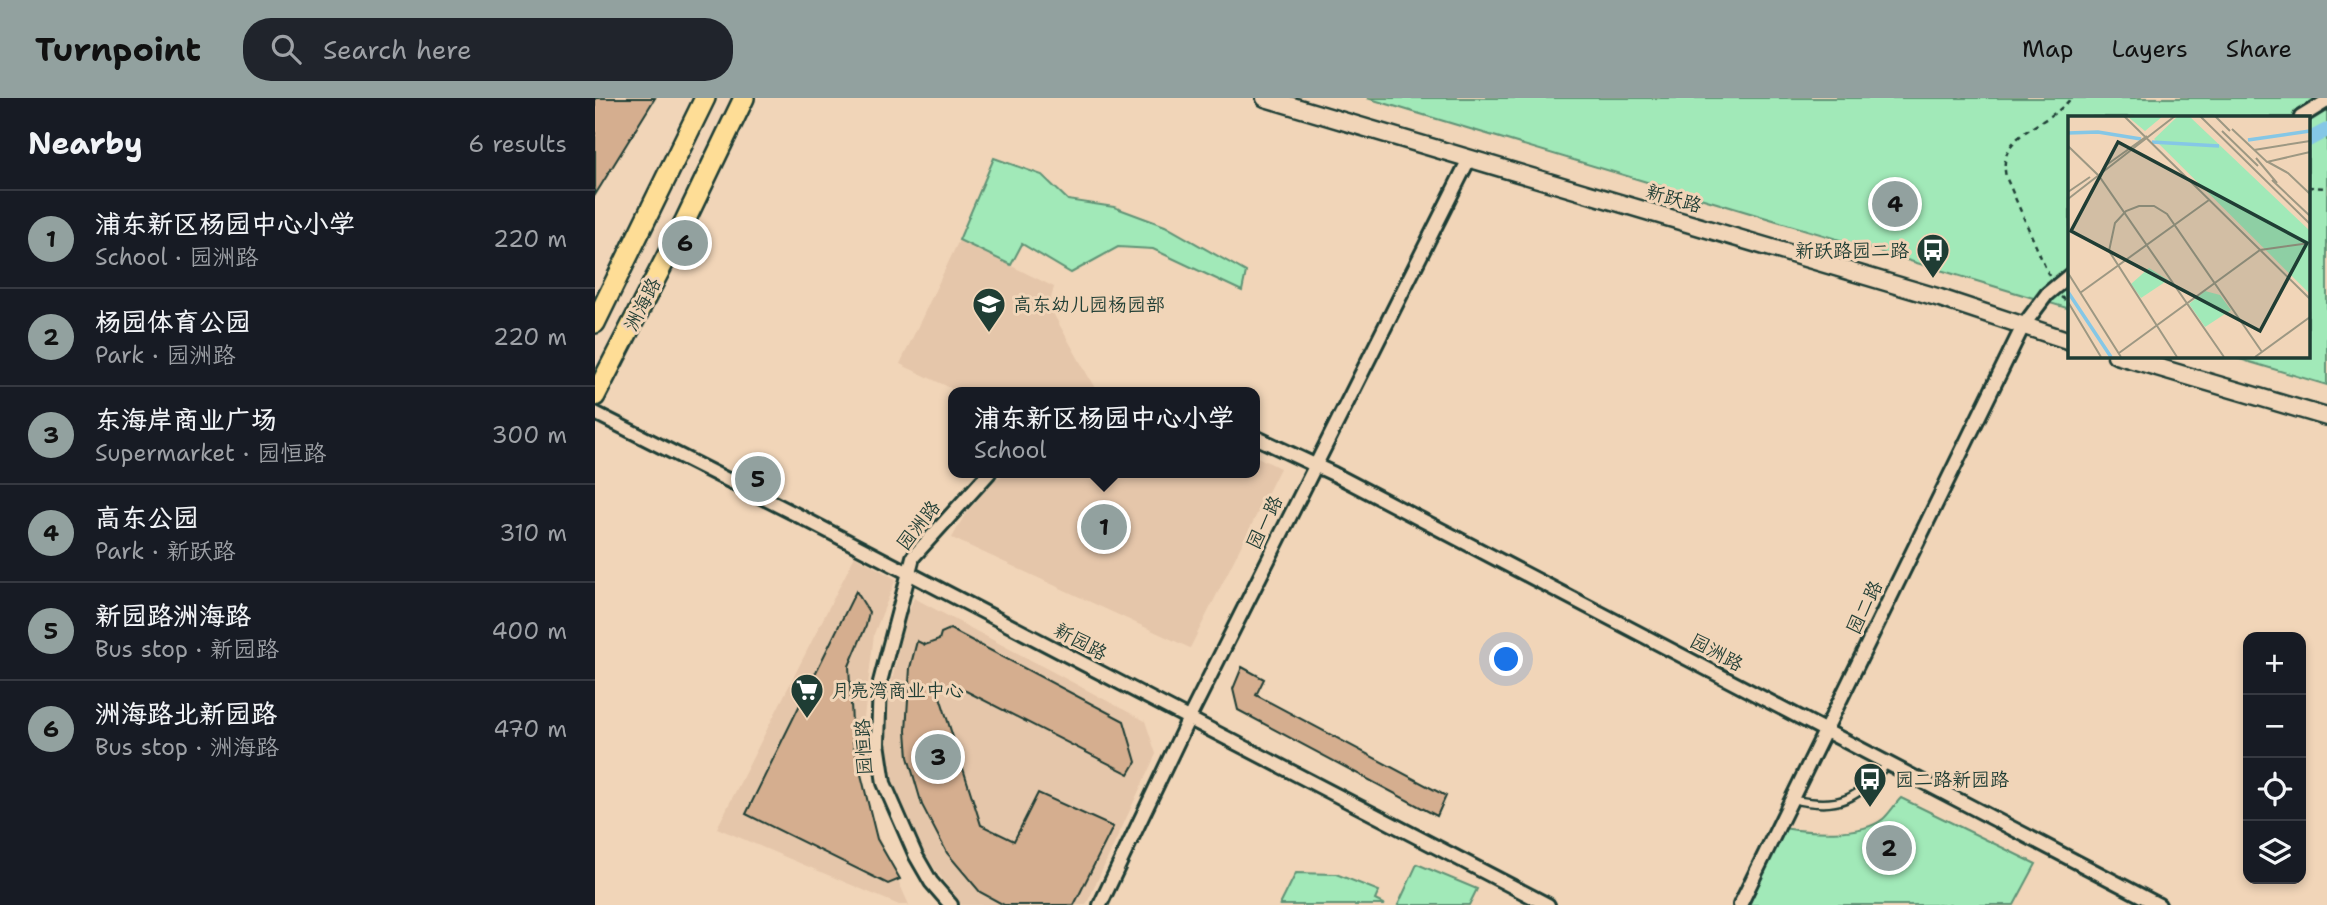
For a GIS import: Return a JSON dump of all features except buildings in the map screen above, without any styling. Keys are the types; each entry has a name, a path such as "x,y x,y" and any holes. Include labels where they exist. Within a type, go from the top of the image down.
{"main road":[{"name":"洲海路","path":"595,323 705,98"},
{"name":"洲海路","path":"595,396 685,221 744,98"}],"street":[{"name":"新跃路","path":"1265,98 1940,298 2068,340"},
{"path":"2303,116 2327,101"},
{"name":"园一路","path":"1100,905 1188,720 1469,159"},
{"name":"园二路","path":"1740,905 2023,326 2055,287 2068,277"},
{"path":"2123,357 2327,416"},
{"name":"新园路","path":"595,413 908,572 1548,905"},
{"name":"园洲路","path":"1260,439 2159,905"},
{"name":"园洲路","path":"908,572 913,557 925,542 984,478"},
{"name":"园恒路","path":"908,572 880,681 879,753 884,782 902,831 931,882 951,905"}],"lane":[{"path":"1791,799 1819,805 1847,800 1864,791 1888,763"}],"path":[{"path":"2068,302 2055,287 2006,177 2002,161 2009,146 2020,135 2060,112 2071,98"},
{"path":"2309,187 2327,188"}],"shaded area":[{"name":"高东幼儿园杨园部","path":"959,240 1054,287 1049,306 1094,387 948,387 900,364"},
{"path":"1260,458 1280,468 1190,648 952,538 964,516 998,478 1260,478"},
{"path":"855,556 896,579 874,634 860,752 863,792 871,820 909,905 899,905 717,828"},
{"path":"914,598 1145,721 1156,754 1086,905 961,905 920,848 897,798 887,754 887,705 904,623"}],"green space":[{"path":"1367,98 2327,98 2327,385 2233,357 2309,357 2309,116 2068,116 2068,308"},
{"path":"994,158 1042,175 1068,200 1114,207 1165,226 1246,272 1242,291 1153,249 1118,247 1071,273 1022,244 1011,265 959,240"},
{"path":"1901,798 2036,864 2014,905 1749,905 1783,828 1820,832 1862,829 1883,819"},
{"path":"1417,864 1477,889 1469,905 1398,905"},
{"path":"1296,873 1336,874 1379,891 1375,900 1385,905 1280,905"}],"waterway":[{"path":"2309,139 2327,130"}],"place":[{"name":"高东公园","path":"1895,204"},
{"name":"洲海路北新园路","path":"685,243"},
{"name":"新跃路园二路","path":"1933,280"},
{"name":"高东幼儿园杨园部","path":"989,334"},
{"name":"新园路洲海路","path":"758,479"},
{"name":"浦东新区杨园中心小学","path":"1104,527"},
{"name":"月亮湾商业中心","path":"807,720"},
{"name":"东海岸商业广场","path":"938,757"},
{"name":"园二路新园路","path":"1870,809"},
{"name":"杨园体育公园","path":"1889,848"}]}
